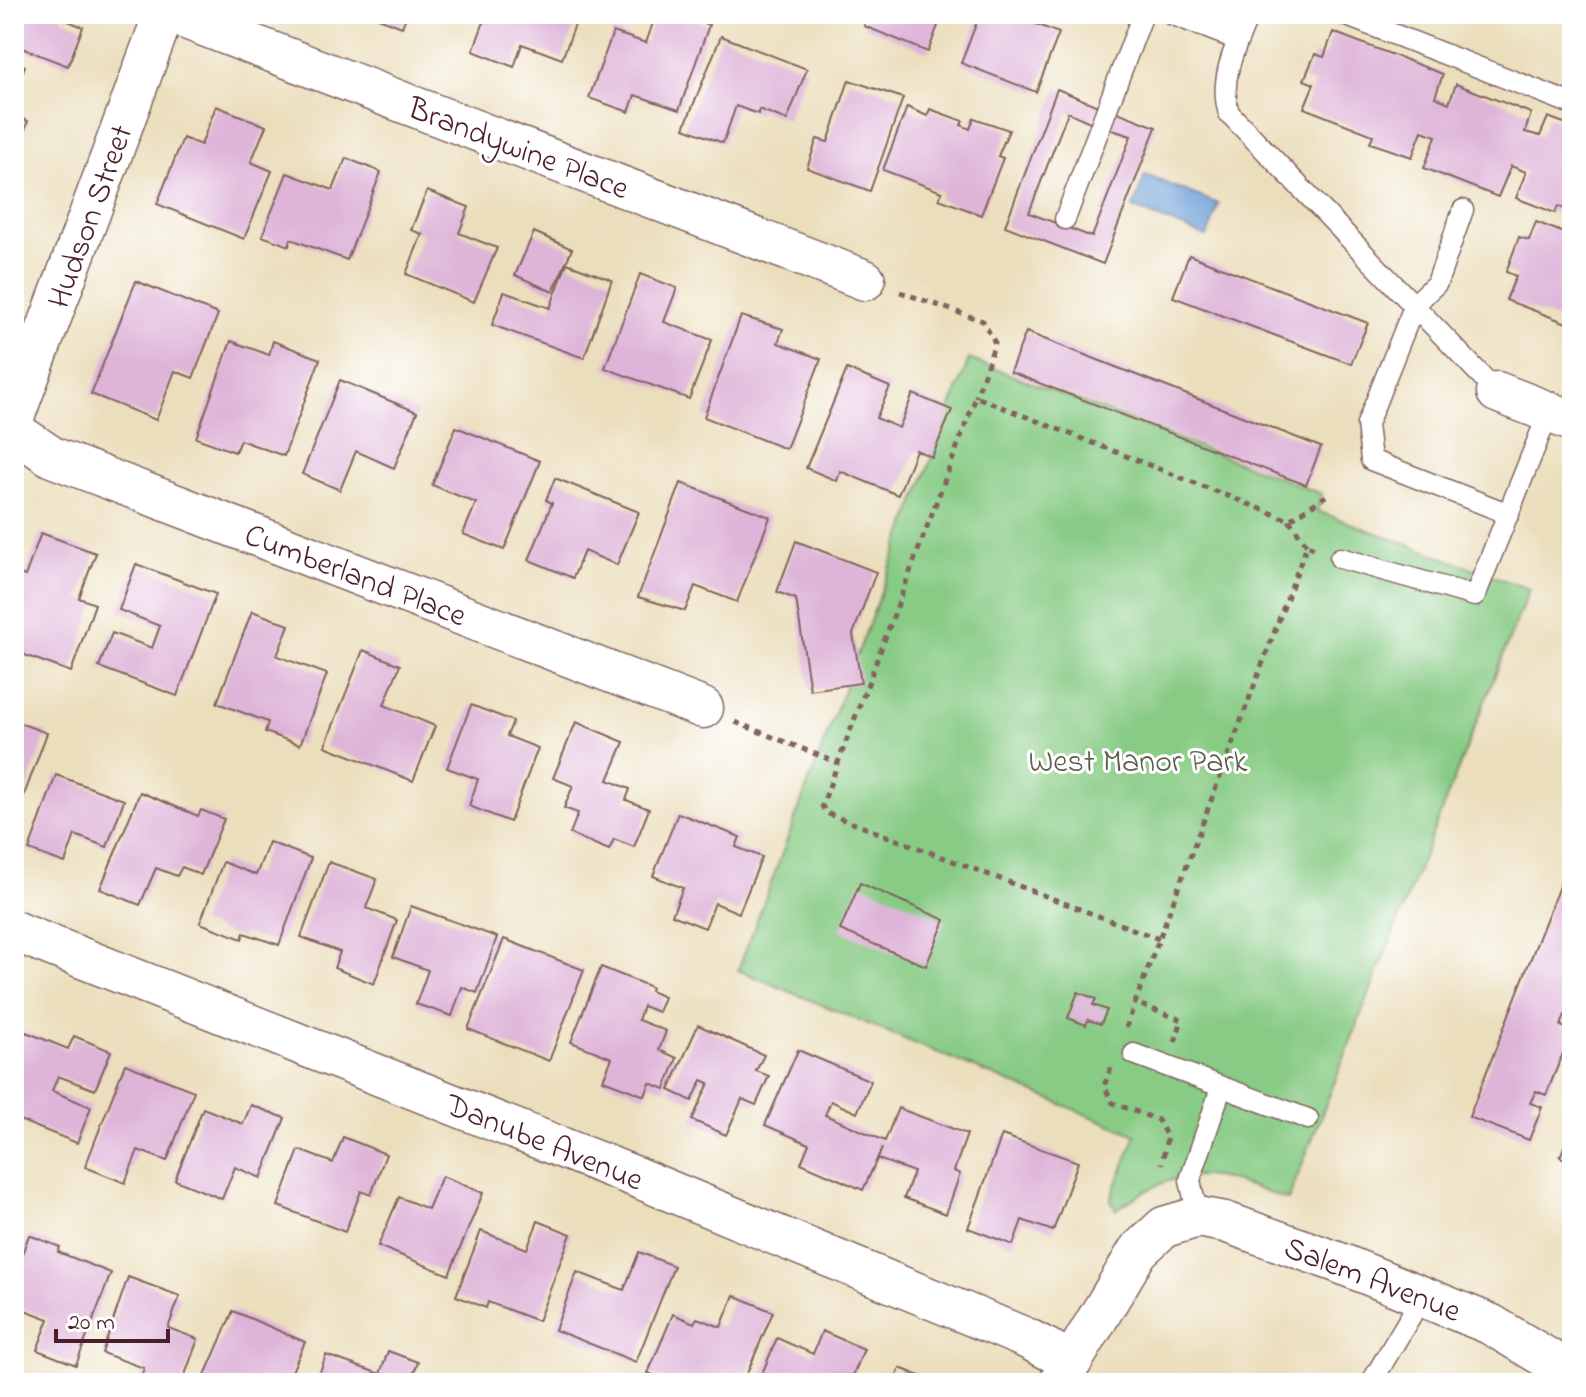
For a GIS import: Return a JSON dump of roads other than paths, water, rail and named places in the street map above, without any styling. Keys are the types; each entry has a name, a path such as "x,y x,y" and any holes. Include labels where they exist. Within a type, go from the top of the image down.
{"street":[{"name":"Hudson Street","path":"14,417 164,14"},
{"name":"Brandywine Place","path":"173,14 865,280"},
{"path":"1497,392 1560,417"},
{"name":"Cumberland Place","path":"14,431 52,457 703,708"},
{"name":"Danube Avenue","path":"14,931 636,1177 1026,1338 1065,1372"},
{"path":"1065,1372 1138,1251 1181,1222"},
{"name":"Salem Avenue","path":"1181,1222 1225,1222 1422,1297 1490,1324 1572,1373"}],"lane":[{"path":"1065,219 1143,14"},
{"path":"1171,14 1238,40"},
{"path":"1249,14 1238,40 1224,98 1229,113 1497,392"},
{"path":"1342,14 1572,104"},
{"path":"1463,210 1437,283 1415,304 1367,424 1371,460 1509,514"},
{"path":"1340,558 1475,596 1509,514 1560,417"},
{"path":"1124,1056 1166,1065 1308,1119"},
{"path":"1181,1222 1190,1180 1221,1088"},
{"path":"1371,1383 1422,1297"}],"water":[{"path":"1145,175 1219,204 1207,237 1133,208"}],"park label":[{"name":"West Manor Park","path":"1138,760"}]}
